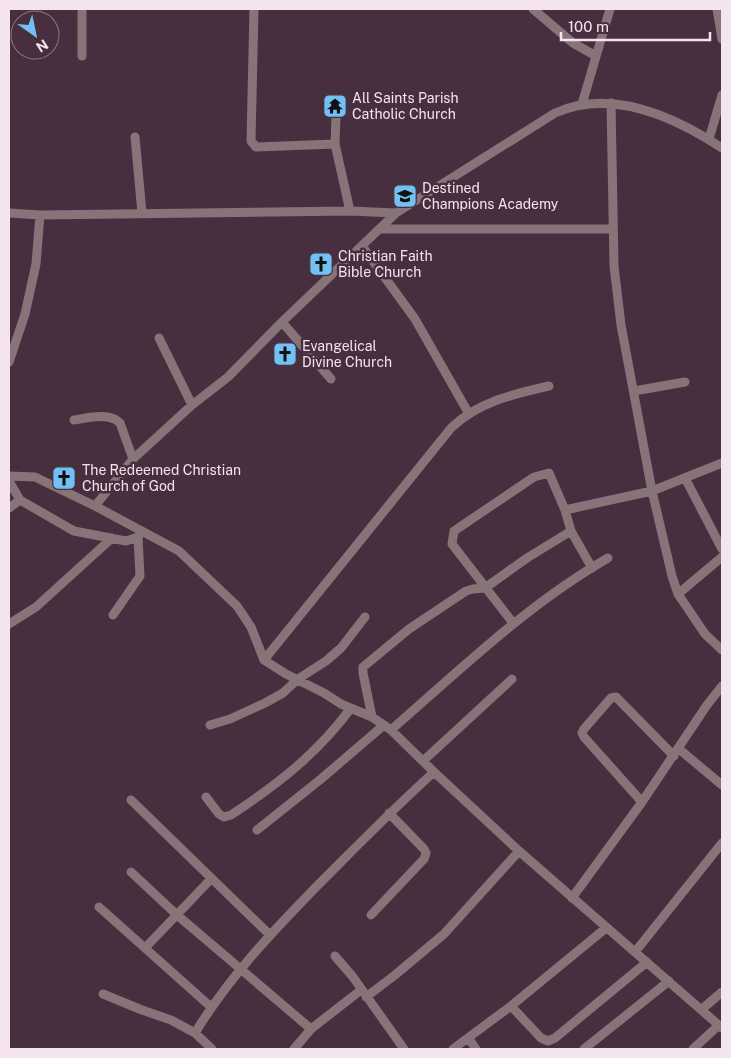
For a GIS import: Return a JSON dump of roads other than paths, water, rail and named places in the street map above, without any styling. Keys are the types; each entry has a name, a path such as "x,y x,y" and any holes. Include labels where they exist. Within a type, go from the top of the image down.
{"street":[{"path":"82,9 82,56"},
{"path":"254,9 251,141 253,145 256,147 335,144"},
{"path":"533,9 573,43 596,56"},
{"path":"582,104 610,9"},
{"path":"717,9 722,40"},
{"path":"709,139 722,96"},
{"path":"611,103 614,266 621,325 652,491 678,594 705,634 722,650"},
{"path":"94,506 133,459 192,405 228,377 282,322 396,213 556,113 582,104 611,103 653,114 676,123 709,139 722,148"},
{"path":"336,116 335,144 350,211"},
{"path":"135,137 142,213"},
{"path":"9,213 40,215 350,211 396,213"},
{"path":"9,362 25,314 34,272 40,215"},
{"path":"379,229 613,229"},
{"path":"362,246 415,319 469,414"},
{"path":"282,322 331,379"},
{"path":"159,338 192,405"},
{"path":"634,391 685,382"},
{"path":"264,660 451,428 469,414 500,398 548,386"},
{"path":"74,420 108,416 115,418 120,423 133,459"},
{"path":"565,510 652,491 722,463"},
{"path":"514,623 452,544 454,531 519,486 541,474 551,474 571,532 592,568"},
{"path":"9,476 35,478 94,506 140,534 179,551 237,606 251,627 264,660 286,674 388,727 519,851 720,1026 693,1049"},
{"path":"685,478 722,549"},
{"path":"9,481 20,500 74,531 126,541 140,534"},
{"path":"9,508 20,500"},
{"path":"372,717 363,673 364,667 410,629 466,591 485,588 527,558 571,532"},
{"path":"114,615 140,576 140,534"},
{"path":"9,624 36,607 112,538"},
{"path":"678,594 722,557"},
{"path":"257,830 388,727 514,623 608,558"},
{"path":"210,725 230,719 283,693 298,679 326,661 341,648 365,617"},
{"path":"423,761 512,679"},
{"path":"572,898 642,802 722,686"},
{"path":"642,802 582,734 584,729 611,698 616,697 676,753 722,785"},
{"path":"206,797 218,814 224,817 231,815 299,766 334,732 351,708"},
{"path":"195,1033 211,1007 270,935 389,813 434,772"},
{"path":"131,800 270,935"},
{"path":"371,915 424,859 426,853 389,813"},
{"path":"635,952 722,843"},
{"path":"294,1049 311,1029 363,993 395,975 444,934 519,851"},
{"path":"131,872 177,915 311,1029"},
{"path":"145,948 211,879"},
{"path":"99,907 211,1007"},
{"path":"453,1049 470,1039 606,928"},
{"path":"335,956 404,1049"},
{"path":"511,1006 541,1038 548,1041 555,1038 646,962"},
{"path":"584,1049 669,982"},
{"path":"702,1009 722,992"},
{"path":"103,994 171,1020 195,1033 212,1049"},
{"path":"470,1039 476,1049"}],"place":[{"name":"All Saints Parish Catholic Church","path":"335,106"},
{"name":"Destined Champions Academy","path":"405,196"},
{"name":"Christian Faith Bible Church","path":"321,264"},
{"name":"Evangelical Divine Church","path":"285,354"},
{"name":"The Redeemed Christian Church of God","path":"64,478"}]}
